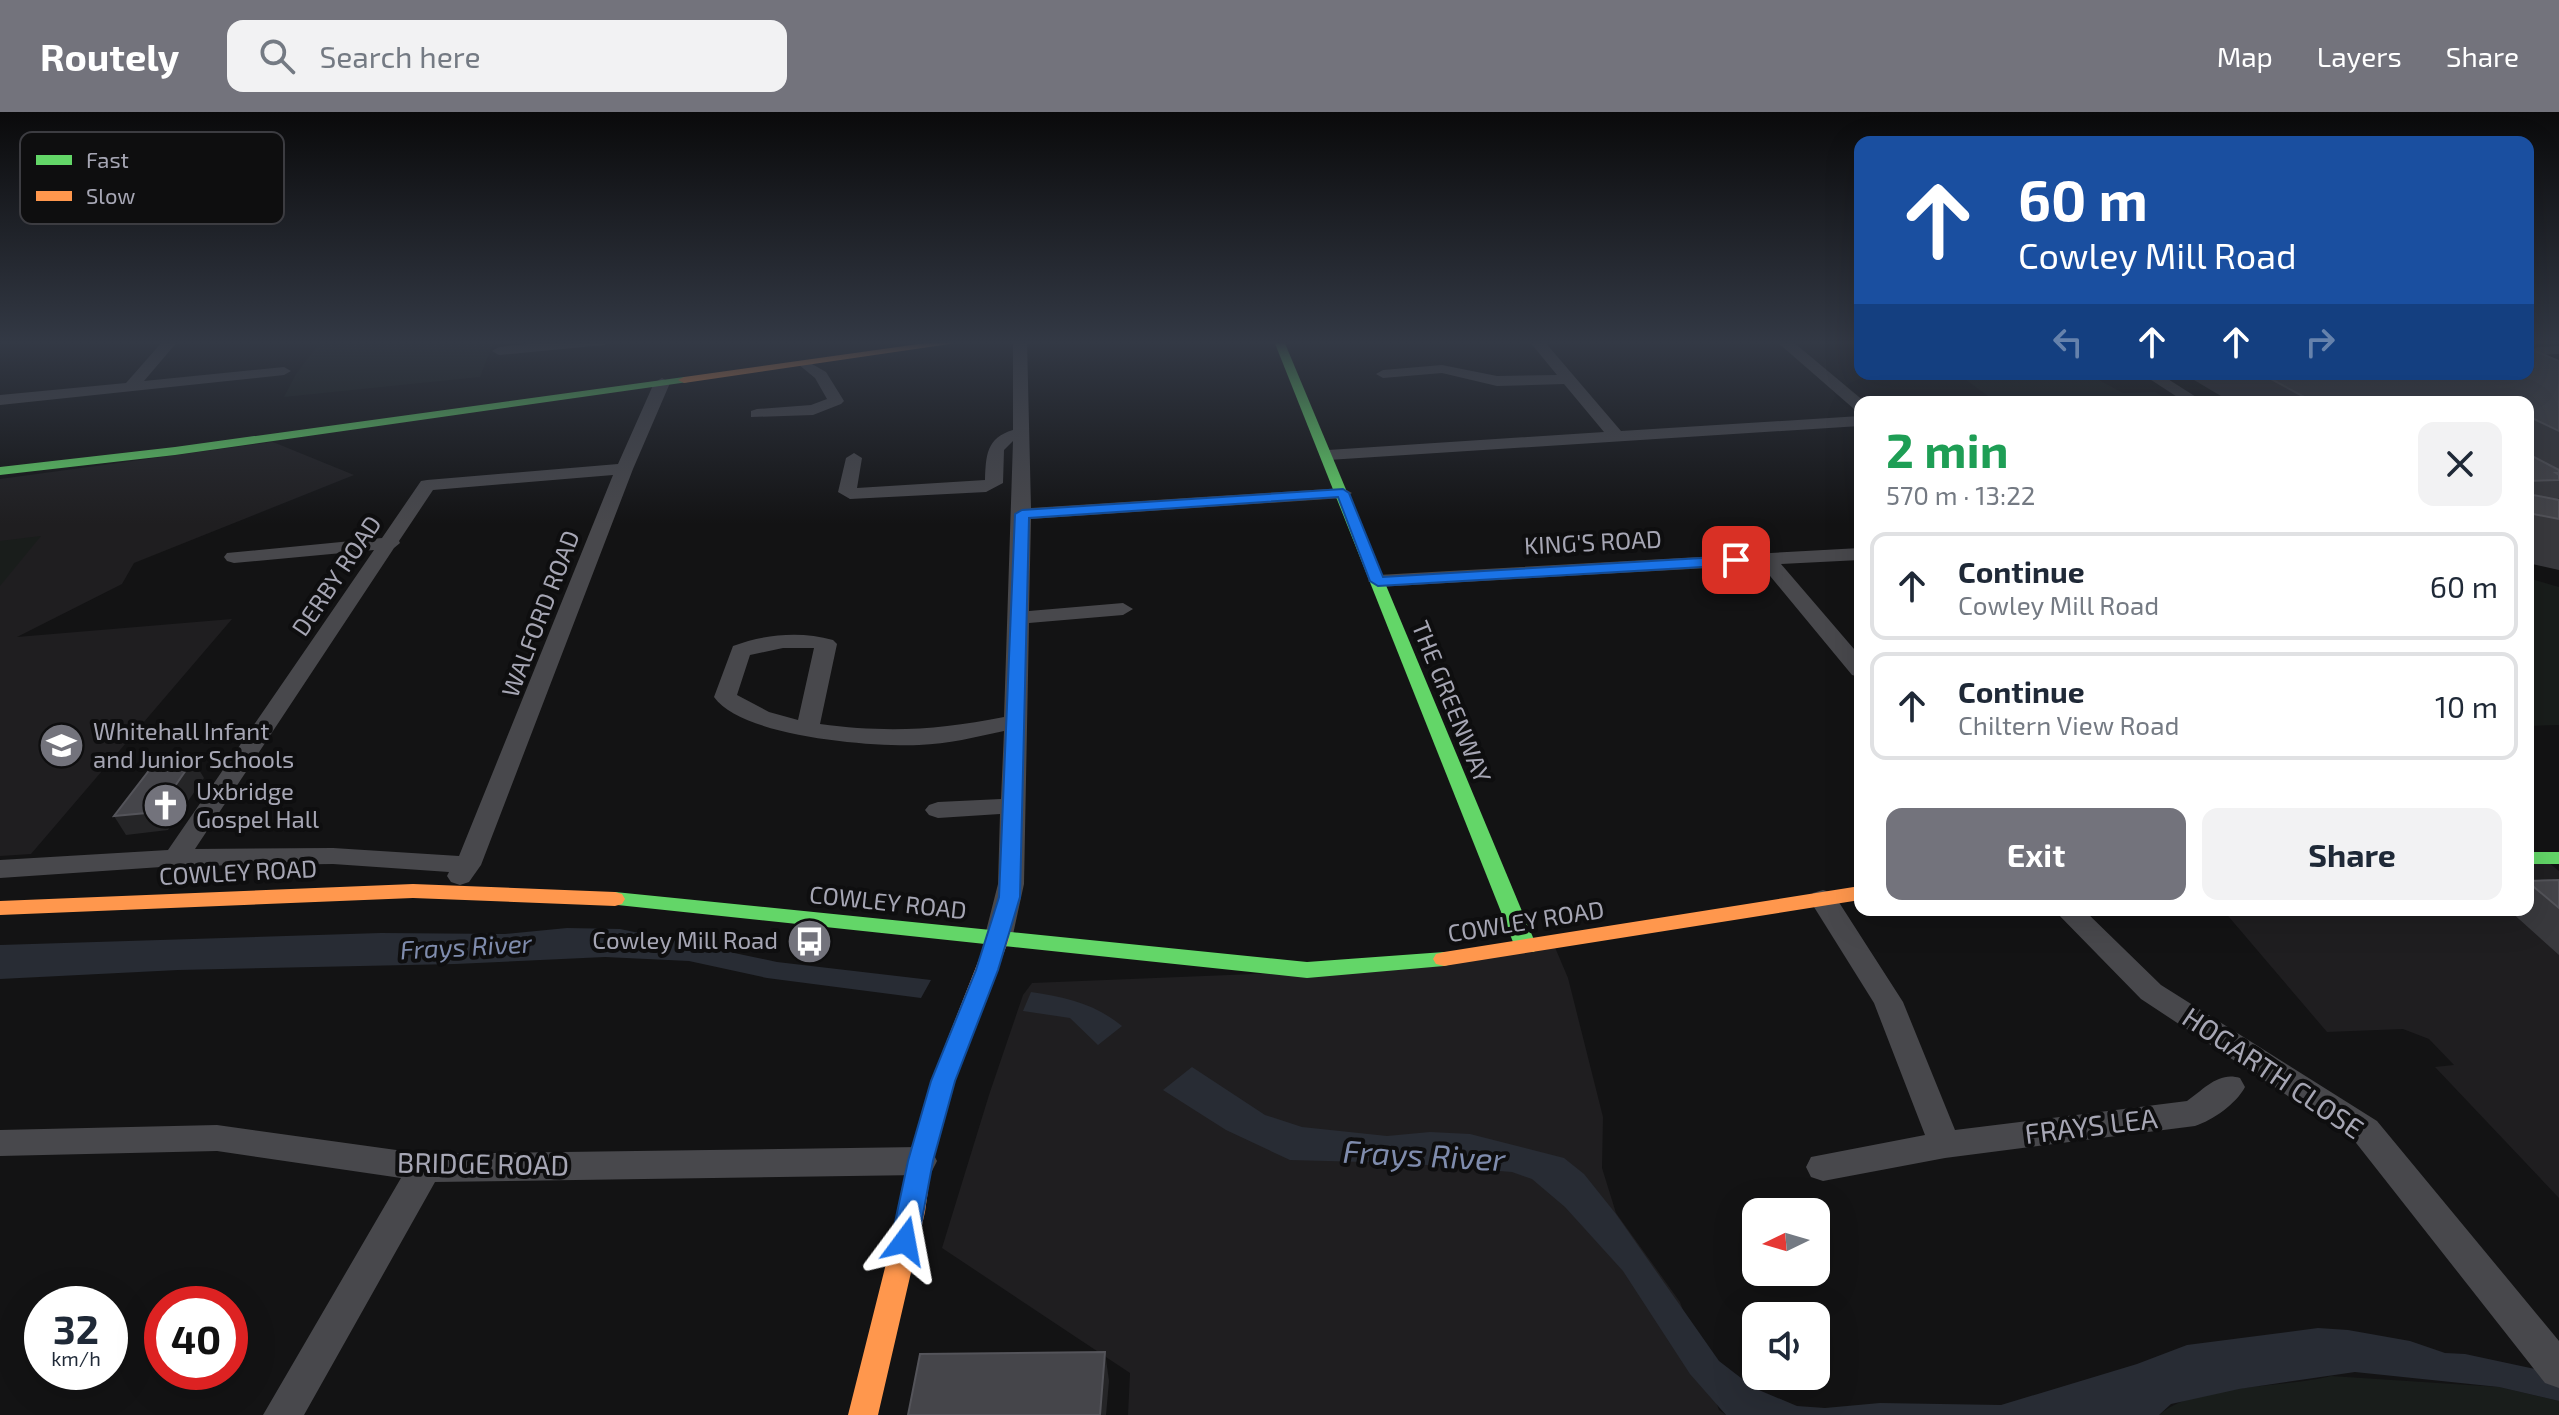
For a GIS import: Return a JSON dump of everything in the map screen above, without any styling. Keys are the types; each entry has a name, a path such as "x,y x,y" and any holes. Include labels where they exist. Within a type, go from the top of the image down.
{"street":[{"path":"0,471 175,451 527,402"},
{"name":"WALFORD ROAD","path":"450,891 468,865 512,761 624,469 654,402"},
{"path":"757,414 813,410 834,402"},
{"path":"863,1415 912,1212 920,1161 943,1081 998,939 1011,884 1022,514 1020,402"},
{"name":"THE GREENWAY","path":"1305,402 1437,735 1526,947"},
{"path":"1587,402 1616,436"},
{"path":"1328,455 1854,421"},
{"path":"854,458 847,492 850,494 980,488 994,483 995,446 999,440 1020,433"},
{"name":"DERBY ROAD","path":"176,858 391,543 427,485 624,469"},
{"path":"1022,514 1343,493"},
{"path":"234,557 391,543"},
{"name":"KING'S ROAD","path":"1378,581 1854,554"},
{"path":"1766,559 1854,663"},
{"path":"1019,618 1123,609"},
{"path":"808,728 826,644 759,645 741,651 725,692 727,700 755,715 808,728 865,738 899,739 946,735 1016,722"},
{"path":"938,810 1014,806"},
{"path":"0,869 176,858 333,856 468,865"},
{"path":"2534,858 2559,858"},
{"name":"COWLEY ROAD","path":"0,908 450,891 604,898 1307,970 1436,960 1854,894"},
{"path":"1823,899 1888,1002 1945,1145"},
{"name":"HOGARTH CLOSE","path":"2074,916 2151,992 2365,1130 2556,1366"},
{"name":"FRAYS LEA","path":"1823,1167 1945,1145 2195,1113 2229,1087"},
{"name":"BRIDGE ROAD","path":"0,1143 217,1138 425,1168 920,1161"},
{"path":"283,1415 425,1168"}],"shaded area":[{"name":"Whitehall Infant and Junior Schools","path":"273,442 354,475 134,563 122,584 17,637 232,619 31,854 0,856 0,479"},
{"path":"41,536 0,586 0,541"},
{"path":"2534,580 2559,587 2559,725 2534,726"},
{"path":"2534,862 2548,862 2559,871 2559,1198 2435,1067 2454,1065 2429,1039 2403,1029 2327,1032 2228,916 2534,916"},
{"path":"1554,945 1568,978 1603,1117 1602,1168 1616,1213 1680,1302 1719,1410 1726,1415 1128,1415 1130,1373 942,1248 989,1095 1023,995 1032,983 1305,972"},
{"path":"2331,1376 2499,1387 2559,1401 2559,1415 2159,1415 2174,1405 2216,1392"}],"water":[{"name":"Frays River","path":"567,928 620,929 777,962 931,980 921,998 767,978 689,961 605,957 455,964 178,970 0,979 0,945 381,933 505,934"},
{"path":"1031,992 1080,1003 1122,1026 1098,1045 1070,1018 1023,1011"},
{"name":"Frays River","path":"1192,1067 1265,1115 1302,1127 1387,1136 1430,1132 1470,1134 1564,1158 1584,1174 1616,1214 1719,1361 1742,1379 1742,1390 1759,1390 1797,1406 1825,1408 1880,1403 2001,1405 2137,1364 2187,1345 2318,1328 2410,1341 2445,1353 2465,1354 2559,1374 2559,1401 2499,1387 2355,1372 2239,1389 2171,1404 2159,1415 1726,1415 1690,1374 1623,1271 1565,1207 1532,1179 1512,1172 1402,1163 1290,1160 1226,1130 1163,1090"}],"building":[{"path":"2534,402 2559,402 2559,431 2534,419"},
{"path":"2534,457 2559,470 2556,473 2559,480 2534,481"},
{"path":"2534,495 2559,500 2559,519 2534,514"},
{"path":"193,760 157,812 114,816 154,764"},
{"path":"2559,880 2559,908 2534,887 2534,881"},
{"path":"1105,1352 1100,1415 908,1415 920,1354"}],"traffic: fast":[{"path":"0,471 175,451 528,402"},
{"path":"1304,402 1526,947"},
{"path":"2534,858 2559,858"},
{"path":"615,899 1307,970 1444,959"}],"traffic: slow":[{"path":"0,908 413,891 615,899"},
{"path":"1444,959 1854,894"},
{"path":"863,1415 912,1212 920,1161 943,1081 998,939"}],"place":[{"name":"Whitehall Infant and Junior Schools","path":"62,746"},
{"name":"Uxbridge Gospel Hall","path":"165,806"},
{"name":"Cowley Mill Road","path":"809,941"}],"route":[{"path":"905,1241 920,1161 943,1081 987,970 1009,897 1022,514 1343,493 1378,581 1736,560"}]}
